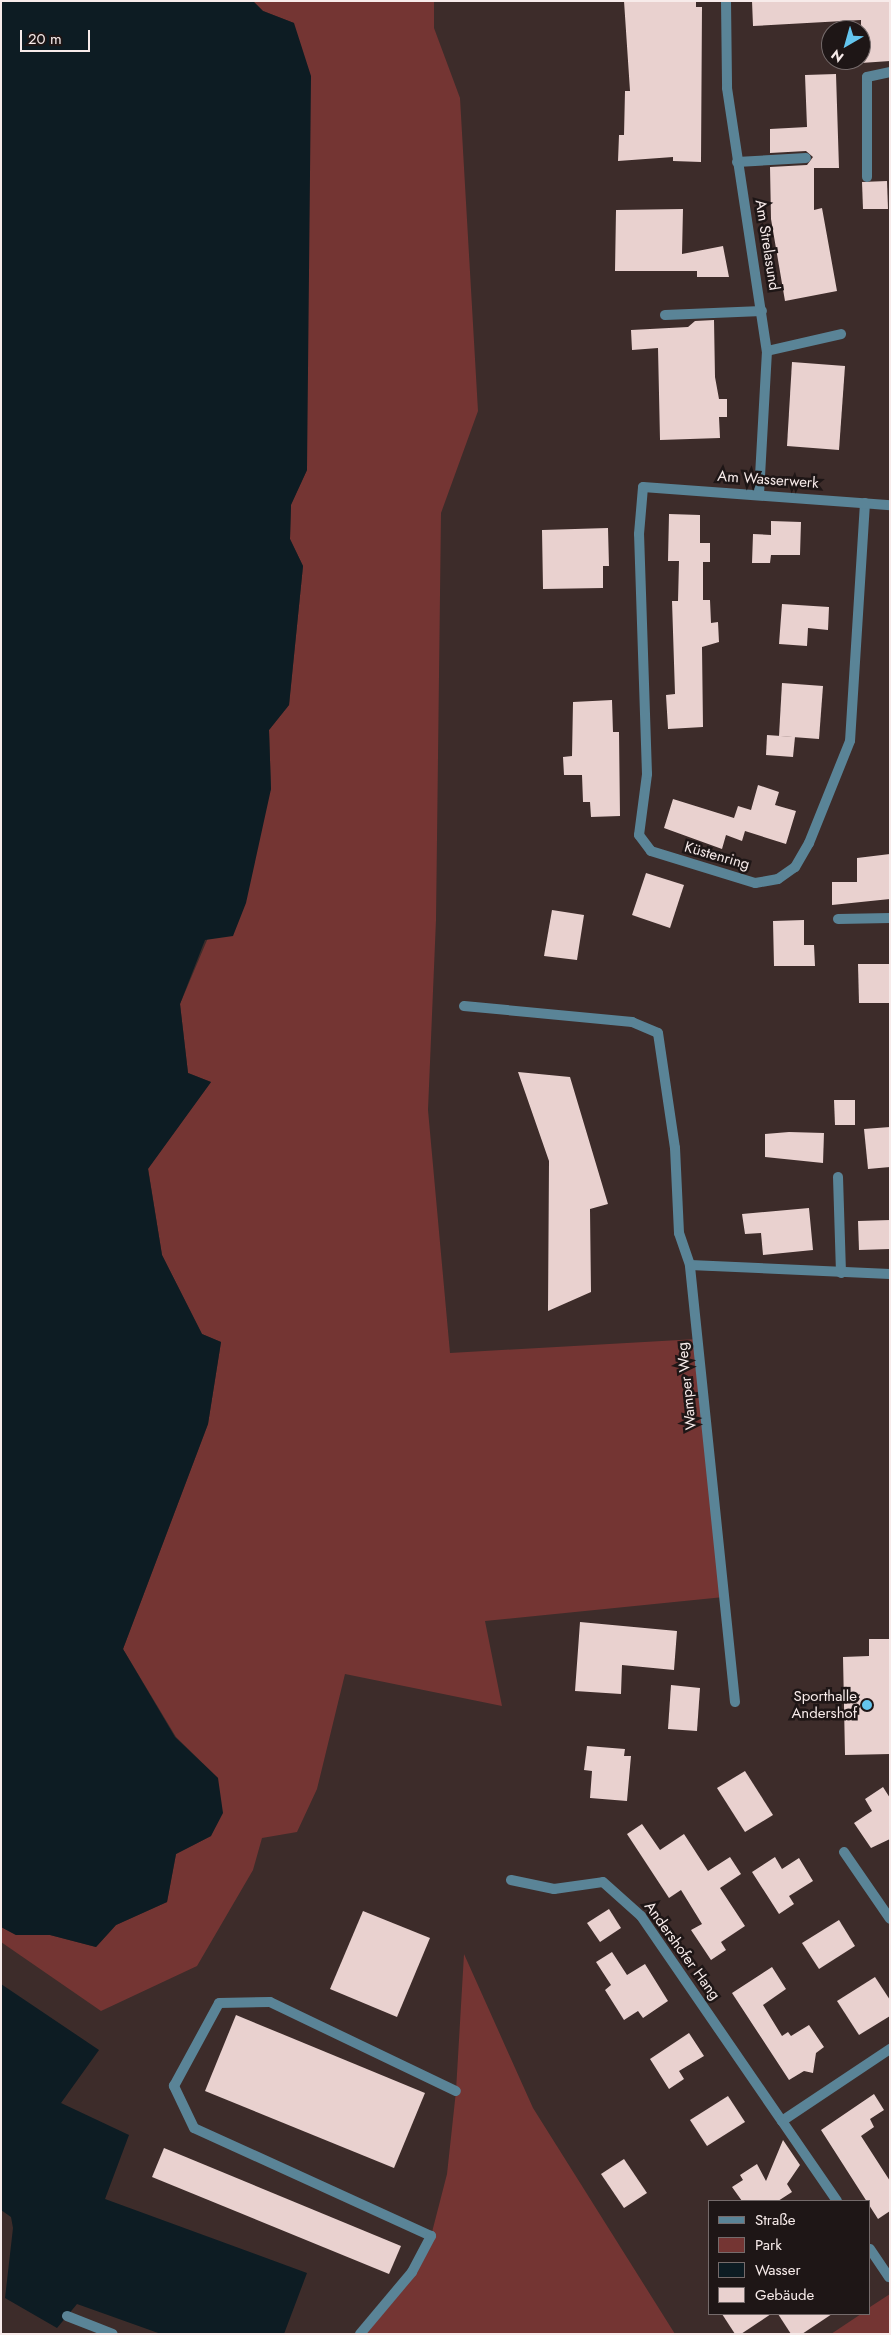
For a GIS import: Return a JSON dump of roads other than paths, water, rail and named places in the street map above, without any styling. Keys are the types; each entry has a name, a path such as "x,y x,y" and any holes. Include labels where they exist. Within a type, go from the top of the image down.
{"street":[{"name":"Am Strelasund","path":"726,1 727,88 767,352 759,494"},
{"path":"867,177 868,77 890,72"},
{"path":"737,162 806,158"},
{"path":"665,315 762,311"},
{"path":"767,352 842,334"},
{"name":"Am Wasserwerk","path":"643,487 890,505"},
{"name":"Küstenring","path":"643,487 639,534 647,774 639,835 651,851 755,883 778,879 795,867 809,843 850,741 865,503"},
{"path":"838,919 890,918"},
{"name":"Wamper Weg","path":"464,1006 632,1022 658,1033 675,1148 680,1233 690,1265 735,1702"},
{"path":"838,1177 841,1273"},
{"path":"690,1265 890,1274"},
{"path":"844,1852 890,1919"},
{"name":"Andershofer Hang","path":"511,1880 554,1889 603,1882 629,1904 641,1916 836,2200"},
{"path":"360,2334 412,2272 431,2236 194,2128 174,2086 219,2003 270,2002 456,2091"},
{"path":"782,2121 890,2049"},
{"path":"871,2250 890,2277"},
{"path":"67,2316 113,2334"}],"water":[{"path":"1,1 253,1 263,11 294,23 311,76 307,470 291,505 290,539 303,566 289,705 269,730 271,789 246,903 233,936 205,940 180,1004 188,1073 211,1082 148,1169 162,1255 202,1334 221,1342 208,1424 123,1649 175,1737 218,1778 223,1813 211,1836 176,1854 167,1902 116,1925 96,1947 50,1935 16,1935 1,1927"},
{"path":"1,1984 99,2050 61,2103 129,2135 105,2199 307,2273 284,2334 161,2334 77,2304 57,2328 5,2298 13,2228 11,2217 1,2210"}],"place":[{"name":"Sporthalle Andershof","path":"867,1705"}]}
